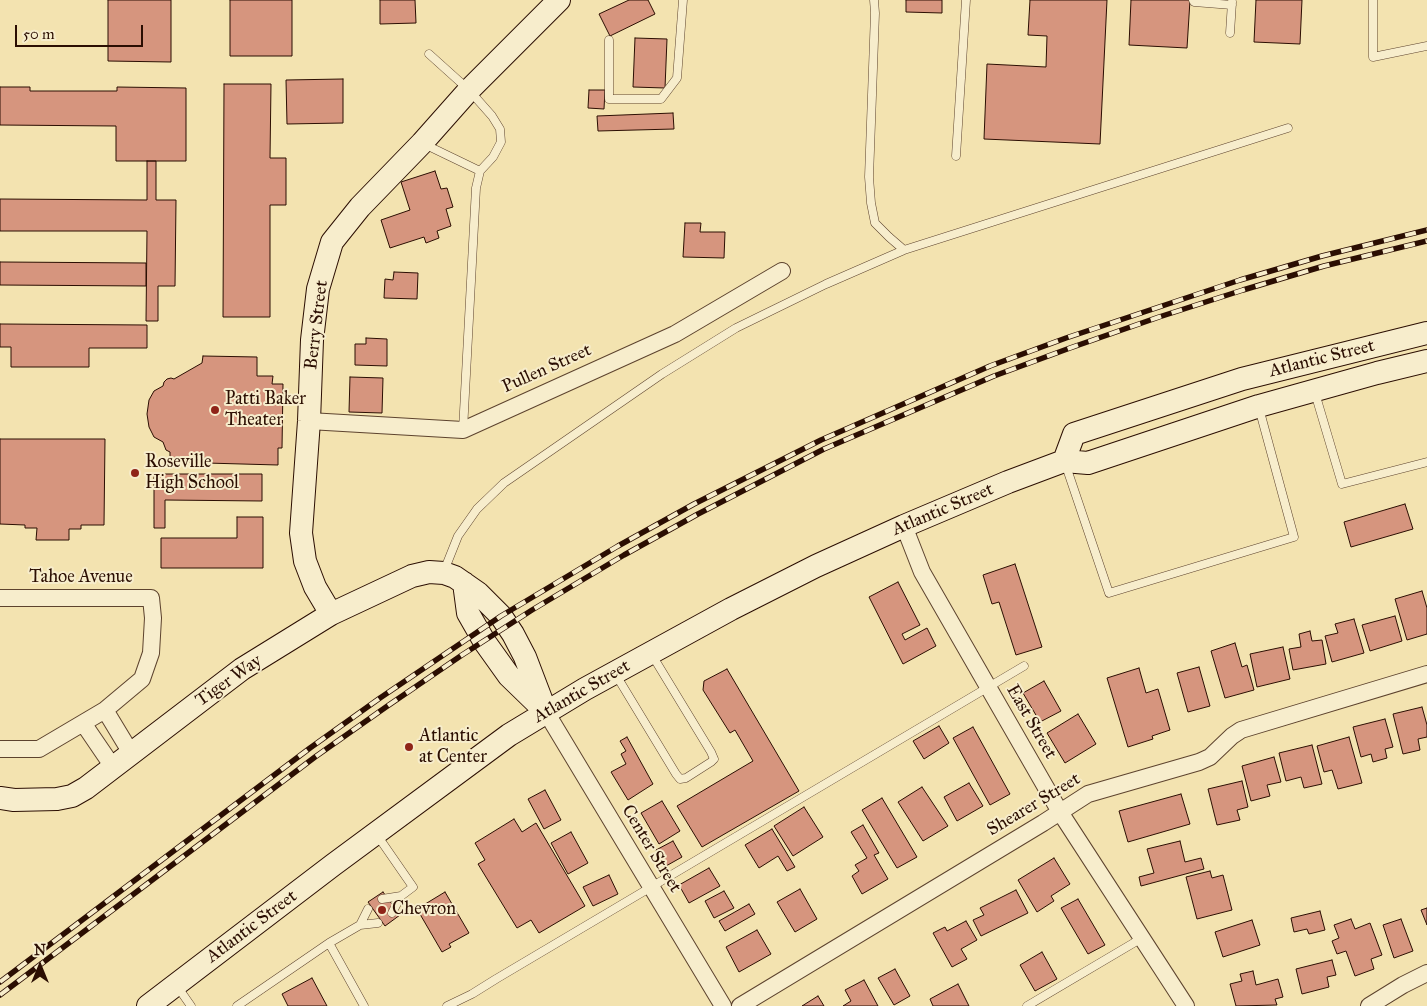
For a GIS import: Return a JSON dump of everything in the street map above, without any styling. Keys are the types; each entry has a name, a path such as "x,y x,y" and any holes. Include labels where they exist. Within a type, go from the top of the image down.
{"main road":[{"name":"Berry Street","path":"331,614 315,587 305,561 301,533 309,421 312,340 318,289 332,242 360,207 422,143 468,90 558,0"},
{"name":"Atlantic Street","path":"1064,461 1074,434 1242,379 1427,332"},
{"path":"1259,406 1267,391 1280,383 1427,346"},
{"name":"Atlantic Street","path":"148,1006 509,735 614,673 731,609 816,566 904,526 1064,461 1088,463 1259,406 1377,373 1427,362"},
{"name":"Tiger Way","path":"0,798 14,800 57,799 72,796 114,767 242,669 331,614 412,576 429,572 444,573 455,577 478,593 501,616 513,634 528,664 546,712"}],"street":[{"name":"Pullen Street","path":"309,421 463,430 675,334 782,271"},
{"name":"East Street","path":"904,526 922,572 1060,812 1186,1006"},
{"name":"Tahoe Avenue","path":"0,598 151,598 153,618 151,653 142,679 105,710 39,749 0,748"},
{"name":"Shearer Street","path":"740,1006 1088,794 1199,762 1210,757 1241,730 1427,674"},
{"path":"105,710 132,753"},
{"name":"Center Street","path":"546,712 723,1006"},
{"path":"83,723 114,767"},
{"path":"1369,1006 1402,985 1427,973"}],"lane":[{"path":"609,40 609,99 660,99 677,78 683,0"},
{"path":"874,0 870,203 875,223 904,250"},
{"path":"956,156 966,0"},
{"path":"1193,0 1194,2 1232,2 1230,33"},
{"path":"1373,0 1373,57 1427,46"},
{"path":"430,54 492,116 500,130 501,142 493,157 480,171 476,188 463,430"},
{"path":"444,573 458,536 477,509 504,483 662,374 736,328 826,284 904,250 1288,128"},
{"path":"422,143 480,171"},
{"path":"1315,391 1342,484 1427,462"},
{"path":"1064,461 1109,593 1294,537 1259,406"},
{"path":"614,673 676,774 680,779 686,778 714,759 651,653"},
{"path":"447,1006 472,994 1024,666"},
{"path":"376,833 413,887 401,896 392,913"},
{"path":"382,899 401,896"},
{"path":"360,925 368,909"},
{"path":"237,1006 329,943 360,925 378,923"},
{"path":"1027,1006 1142,938"},
{"path":"329,943 364,1006"},
{"path":"176,985 191,1006"}],"building":[{"path":"108,0 171,0 171,62 108,61"},
{"path":"230,0 292,0 292,56 230,56"},
{"path":"380,0 415,0 416,23 380,24"},
{"path":"629,0 648,0 655,14 610,36 599,14"},
{"path":"906,0 942,0 942,13 906,12"},
{"path":"1030,0 1107,0 1100,144 984,139 987,64 1046,67 1047,36 1028,35"},
{"path":"1131,0 1190,0 1187,48 1129,45"},
{"path":"1256,0 1302,0 1300,44 1254,42"},
{"path":"635,38 667,39 665,88 633,87"},
{"path":"343,79 343,123 287,124 286,80"},
{"path":"224,84 271,84 270,158 286,158 286,205 270,205 270,317 223,317"},
{"path":"0,87 30,87 30,91 117,91 117,87 186,88 186,161 116,161 116,126 0,125"},
{"path":"589,90 605,90 604,109 588,108"},
{"path":"673,113 674,129 598,131 597,116"},
{"path":"147,161 156,161 156,200 176,200 175,286 158,286 158,321 146,321 147,231 0,231 0,199 147,200"},
{"path":"435,171 441,189 447,188 453,207 446,209 451,226 437,231 439,238 426,243 424,237 390,248 381,220 410,210 401,182"},
{"path":"685,223 701,223 700,232 725,232 724,258 683,257"},
{"path":"0,262 146,263 146,286 0,285"},
{"path":"394,272 418,273 417,299 384,298 385,279 393,280"},
{"path":"0,324 147,325 147,348 89,348 89,367 11,367 11,347 0,347"},
{"path":"366,338 387,339 387,366 355,365 355,344 366,344"},
{"name":"Patti Baker Theater","path":"203,356 257,357 257,376 273,376 272,384 283,384 282,448 278,448 278,465 170,462 170,452 166,450 163,442 154,437 149,427 147,414 149,400 154,391 163,386 167,379 174,379 202,363"},
{"path":"350,377 383,378 382,413 349,412"},
{"path":"0,439 105,439 104,525 81,525 81,529 69,529 69,540 36,540 37,528 25,528 25,525 0,524"},
{"path":"154,474 262,474 262,501 165,500 165,528 154,528"},
{"path":"1405,504 1413,529 1351,547 1344,522"},
{"path":"237,517 263,517 263,568 161,568 161,538 237,538"},
{"path":"1015,564 1042,647 1016,655 999,602 992,604 983,575"},
{"path":"898,582 920,625 902,634 905,640 927,628 936,646 903,664 869,597"},
{"path":"1422,591 1427,608 1427,634 1407,640 1395,599"},
{"path":"1395,616 1402,641 1370,651 1362,625"},
{"path":"1354,619 1364,653 1332,662 1325,636 1338,633 1335,624"},
{"path":"1310,631 1312,641 1322,640 1326,664 1293,670 1289,649 1301,647 1299,634"},
{"path":"1235,643 1242,667 1247,665 1254,690 1225,698 1211,651"},
{"path":"1283,647 1290,679 1257,687 1250,654"},
{"path":"1199,667 1210,706 1188,712 1177,673"},
{"path":"1139,668 1146,693 1158,689 1170,730 1152,736 1153,739 1128,747 1107,678"},
{"path":"727,669 799,791 702,847 677,806 753,761 735,730 730,733 703,690 704,681"},
{"path":"1044,681 1061,711 1040,722 1023,693"},
{"path":"1422,707 1427,725 1427,737 1418,739 1420,750 1403,754 1393,714"},
{"path":"1078,714 1096,744 1065,763 1047,733"},
{"path":"1385,719 1393,747 1385,749 1387,758 1373,762 1371,754 1361,757 1353,727"},
{"path":"939,726 949,743 924,759 913,741"},
{"path":"973,727 1010,794 990,805 953,738"},
{"path":"627,737 653,784 628,800 611,772 626,764 621,754 626,751 620,741"},
{"path":"1349,737 1362,783 1338,789 1332,770 1324,772 1317,746"},
{"path":"1312,745 1322,784 1304,788 1301,777 1286,781 1279,753"},
{"path":"1274,757 1281,782 1267,785 1270,796 1251,801 1242,766"},
{"path":"1242,781 1248,807 1237,810 1240,820 1217,825 1208,789"},
{"path":"969,783 983,806 957,821 944,797"},
{"path":"922,787 948,826 923,841 898,802"},
{"path":"545,790 561,820 544,829 528,799"},
{"path":"1181,794 1190,824 1128,842 1119,811"},
{"path":"882,798 917,857 897,868 862,810"},
{"path":"662,801 680,831 659,844 641,813"},
{"path":"804,807 823,837 793,856 774,826"},
{"path":"514,819 522,832 536,823 585,906 539,933 531,920 517,928 478,864 485,860 475,843"},
{"path":"863,825 879,853 874,855 888,879 862,894 852,876 859,871 855,865 867,858 851,832"},
{"path":"772,829 795,867 787,871 778,856 759,868 745,845"},
{"path":"571,832 588,863 568,874 551,843"},
{"path":"673,841 682,857 666,866 656,850"},
{"path":"1180,841 1185,862 1201,858 1204,869 1141,886 1139,877 1154,873 1147,849"},
{"path":"1054,858 1070,884 1051,896 1054,901 1037,912 1018,880"},
{"path":"709,868 720,886 689,903 679,885"},
{"path":"1210,871 1212,878 1223,875 1232,910 1197,919 1186,877"},
{"path":"609,875 618,894 593,906 583,887"},
{"path":"800,889 817,919 795,932 777,902"},
{"path":"1016,890 1028,913 981,936 973,920 984,915 980,908"},
{"path":"724,891 734,908 714,918 705,901"},
{"path":"383,892 400,915 385,926 368,902"},
{"path":"445,892 469,933 449,944 451,947 442,952 417,909"},
{"path":"1078,899 1105,945 1088,954 1061,908"},
{"path":"749,904 755,914 725,931 719,921"},
{"path":"1427,908 1427,925 1421,910"},
{"path":"1320,911 1325,930 1309,934 1307,929 1294,932 1291,918"},
{"path":"1351,919 1355,929 1370,923 1382,955 1371,959 1374,969 1355,976 1346,951 1337,954 1332,941 1339,938 1334,925"},
{"path":"1401,919 1413,951 1394,958 1383,925"},
{"path":"1252,920 1260,945 1223,957 1215,932"},
{"path":"966,921 977,940 961,949 967,959 952,967 933,933 945,927 947,931"},
{"path":"757,930 771,954 739,972 726,947"},
{"path":"1042,952 1057,979 1035,991 1020,965"},
{"path":"1332,960 1336,975 1327,977 1329,987 1302,994 1296,969"},
{"path":"895,969 910,996 894,1005 878,978"},
{"path":"1253,971 1256,985 1278,979 1283,997 1275,999 1277,1005 1236,1006 1230,984 1242,981 1240,974"},
{"path":"312,978 327,1006 288,1006 282,994"},
{"path":"864,980 878,1006 843,1006 851,1001 845,990"},
{"path":"958,984 969,1006 933,1006 930,999"},
{"path":"818,996 824,1006 802,1006"}],"railway":[{"path":"0,982 310,748 380,698 501,616 618,546 694,504 821,440 990,366 1066,338 1240,280 1322,256 1427,230"},
{"path":"0,995 315,757 386,707 532,610 624,555 698,514 824,449 994,376 1159,317 1243,290 1324,266 1427,241"}],"place":[{"name":"Patti Baker Theater","path":"215,410"},
{"name":"Roseville High School","path":"135,473"},
{"name":"Atlantic at Center","path":"409,747"},
{"name":"Chevron","path":"382,910"}]}
